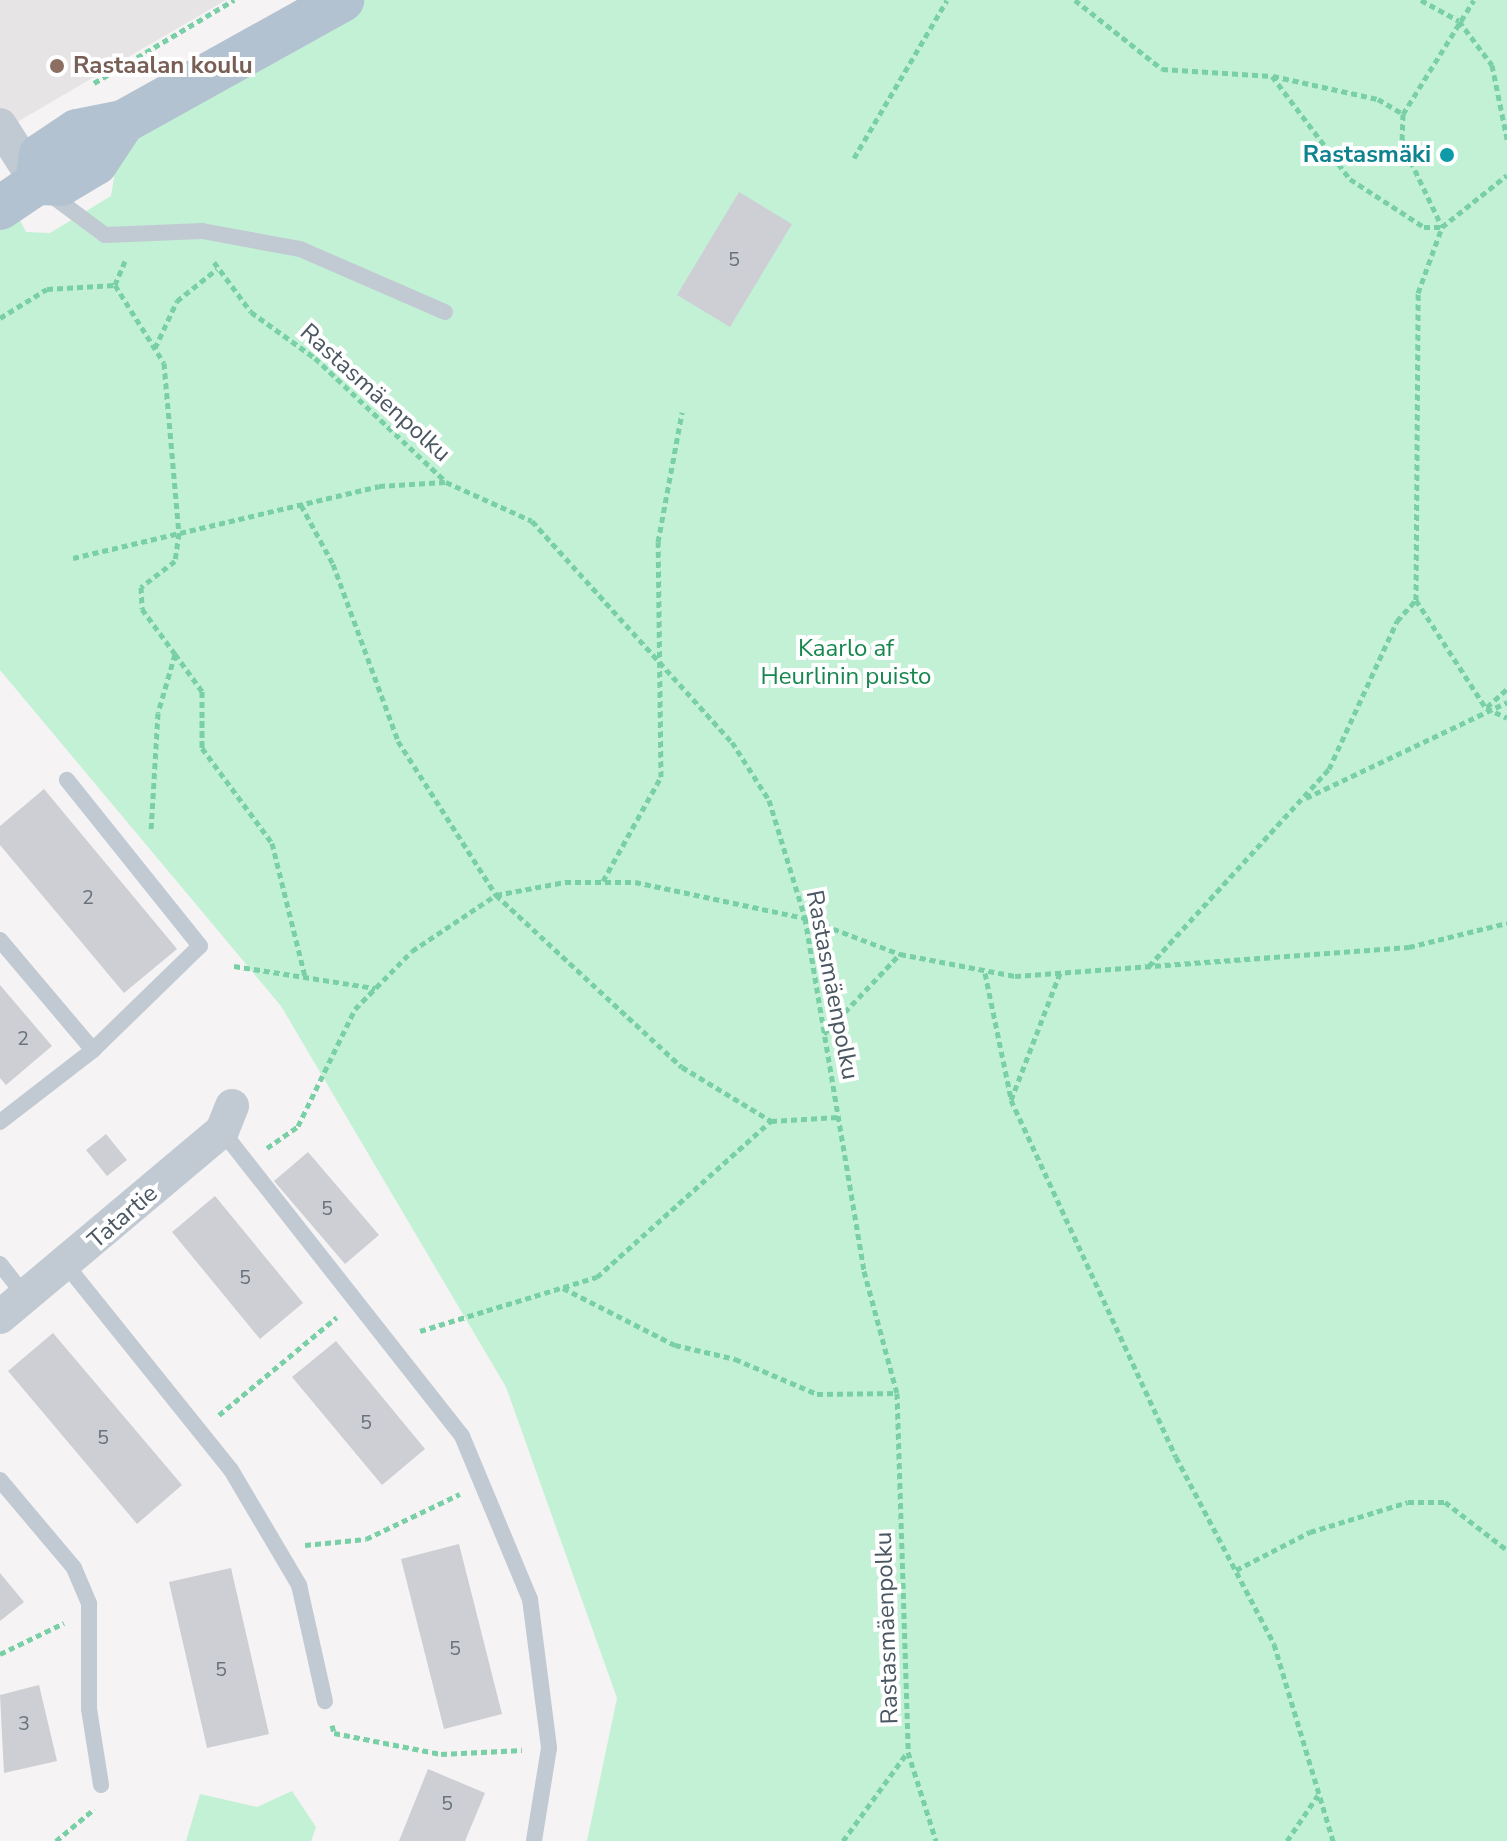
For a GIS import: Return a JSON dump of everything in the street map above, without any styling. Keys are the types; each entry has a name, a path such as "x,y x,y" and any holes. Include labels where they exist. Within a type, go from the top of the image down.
{"main road":[{"path":"0,208 37,183 41,155 77,131 123,122 342,0"}],"street":[{"path":"0,125 37,183"},
{"name":"Tatartie","path":"13,1307 67,1266 227,1118"}],"lane":[{"path":"37,183 105,235 134,238 202,231 300,249 445,312"},
{"path":"0,1122 93,1050 200,946 67,780"},
{"path":"0,940 93,1050"},
{"path":"227,1118 248,1163 462,1436 482,1483 530,1599 549,1748 534,1841"},
{"path":"0,1264 13,1307"},
{"path":"67,1266 200,1431 276,1546 299,1585 325,1701"},
{"path":"0,1480 74,1568 89,1613 89,1709 101,1785"}],"path":[{"path":"83,90 234,0"},
{"path":"854,158 947,0"},
{"path":"1075,0 1162,69 1272,76 1378,99 1403,114"},
{"path":"1421,0 1459,21 1492,65 1507,139"},
{"path":"1442,227 1402,143 1403,114 1474,0"},
{"path":"1272,76 1350,179 1424,227 1442,227"},
{"path":"1507,175 1504,182 1442,227 1418,293 1416,600 1486,708 1507,718"},
{"name":"Rastasmäenpolku","path":"202,231 217,269 251,312 315,358 446,482 532,521 661,669 732,742 769,800 805,918 864,1271 897,1393 908,1752 936,1841"},
{"path":"115,285 134,238"},
{"path":"154,349 177,301 217,269"},
{"path":"0,318 47,289 115,285"},
{"path":"115,285 164,363 179,533 175,561 141,587 142,609 202,691 202,748 272,843 305,976"},
{"path":"603,882 661,777 658,542 682,412"},
{"path":"73,558 379,486 446,482"},
{"path":"301,505 333,564 398,741 496,895 682,1067 771,1121 838,1117"},
{"path":"1148,967 1329,769 1397,621 1416,600"},
{"path":"151,830 158,713 175,654"},
{"path":"1486,708 1507,689"},
{"path":"1301,800 1486,708 1507,702"},
{"path":"248,1163 298,1126 355,1009 412,951 496,895 603,882 805,918 900,954 985,973 1060,973 1409,947 1507,923"},
{"path":"824,1034 900,954"},
{"path":"234,966 376,988"},
{"path":"985,973 1011,1100 1274,1644 1333,1841"},
{"path":"1011,1100 1060,973"},
{"path":"420,1331 597,1277 771,1121"},
{"path":"562,1288 675,1345 735,1359 817,1394 897,1393"},
{"path":"200,1431 356,1301"},
{"path":"276,1546 366,1539 482,1483"},
{"path":"1236,1570 1310,1532 1408,1502 1445,1502 1507,1550"},
{"path":"0,1654 89,1613"},
{"path":"325,1701 334,1733 441,1754 549,1748"},
{"path":"843,1841 908,1752"},
{"path":"56,1841 94,1812 101,1785"},
{"path":"1287,1841 1319,1794"}],"shaded area":[{"name":"Rastaalan koulu","path":"0,0 226,0 0,132"}],"green space":[{"name":"Kaarlo af Heurlinin puisto","path":"342,0 1507,0 1507,1841 587,1841 617,1698 506,1387 281,1006 0,670 0,208 10,201 26,232 50,233 111,196 123,122"},
{"path":"292,1791 316,1827 311,1841 186,1841 200,1794 257,1807"}],"building":[{"path":"739,192 792,224 730,327 677,295"},
{"path":"44,789 177,949 124,993 0,845 0,826"},
{"path":"0,985 52,1046 6,1085 0,1078"},
{"path":"106,1134 127,1160 107,1176 86,1150"},
{"path":"308,1152 379,1235 345,1264 274,1181"},
{"path":"215,1196 303,1303 260,1339 172,1232"},
{"path":"53,1333 182,1485 137,1524 8,1371"},
{"path":"336,1341 425,1449 382,1485 292,1377"},
{"path":"459,1544 502,1714 444,1729 401,1559"},
{"path":"231,1568 269,1734 207,1748 169,1582"},
{"path":"0,1573 24,1602 0,1621"},
{"path":"39,1685 57,1761 4,1773 0,1695"},
{"path":"428,1769 485,1793 465,1841 399,1841"}],"place":[{"name":"Rastaalan koulu","path":"57,66"},
{"name":"Rastasmäki","path":"1447,155"}]}
